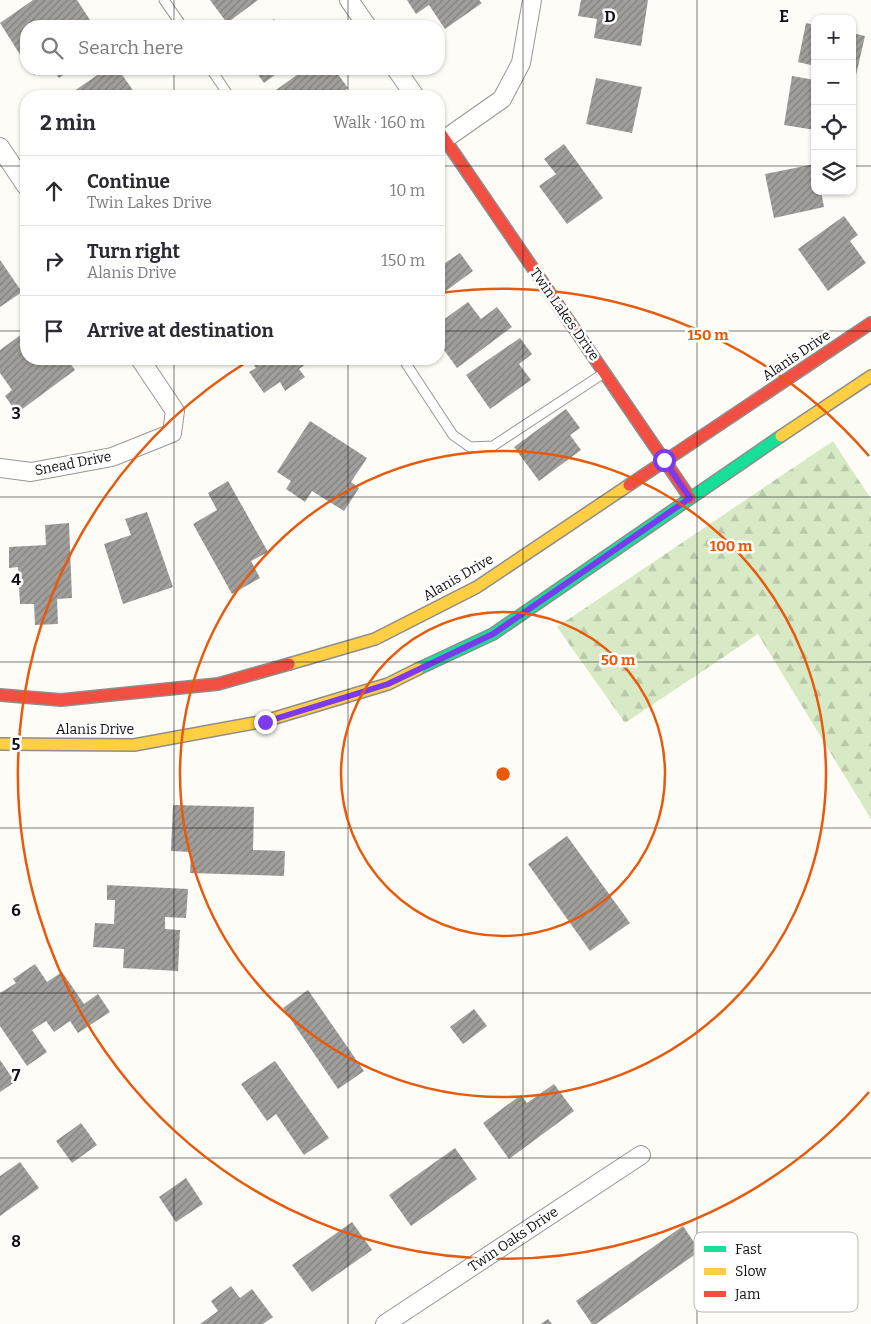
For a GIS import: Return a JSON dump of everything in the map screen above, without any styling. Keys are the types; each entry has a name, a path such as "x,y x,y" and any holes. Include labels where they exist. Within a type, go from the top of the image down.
{"main road":[{"name":"Twin Lakes Drive","path":"445,139 690,498"},
{"name":"Alanis Drive","path":"0,695 61,700 218,684 376,639 476,587 871,323"},
{"name":"Alanis Drive","path":"0,744 134,745 265,722 388,684 493,634 871,376"}],"street":[{"path":"349,0 363,20"},
{"path":"445,133 502,100 521,63 532,0"},
{"path":"400,75 411,90"},
{"path":"0,147 20,177"},
{"name":"Snead Drive","path":"0,468 31,472 112,457 172,433 175,412 144,365"},
{"name":"Twin Oaks Drive","path":"385,1324 640,1154"}],"lane":[{"path":"164,0 178,20"},
{"path":"215,75 225,90"},
{"path":"407,365 453,435 470,447 493,446 605,372"}],"green space":[{"path":"833,441 871,499 871,819 758,634 625,723 557,627"}],"building":[{"path":"33,0 77,0 90,20 20,20 20,55 0,23"},
{"path":"210,0 258,0 231,20 225,20"},
{"path":"407,0 479,0 482,3 445,29 445,20 439,20 429,5 416,14"},
{"path":"581,0 648,0 641,46 594,38 597,19 578,16"},
{"path":"806,23 811,24 811,65 798,62"},
{"path":"856,34 865,36 856,75"},
{"path":"97,75 122,75 133,90 76,90"},
{"path":"258,75 275,75 264,83"},
{"path":"297,75 338,75 348,88 345,90 276,90"},
{"path":"792,76 811,79 811,129 784,125"},
{"path":"596,78 642,87 632,133 586,124"},
{"path":"564,144 603,198 567,224 539,186 556,174 544,159"},
{"path":"811,165 811,195 822,195 824,207 774,218 765,174"},
{"path":"844,216 858,235 850,241 866,263 828,291 798,249"},
{"path":"460,253 473,271 445,292 445,263"},
{"path":"0,260 20,289 20,293 0,307"},
{"path":"468,302 481,319 497,307 512,327 457,368 445,351 445,319"},
{"path":"20,335 20,365 71,365 75,370 17,413 5,396 12,390 0,373 0,350"},
{"path":"520,338 532,354 519,364 531,380 490,409 466,375"},
{"path":"254,365 305,365 299,369 305,377 285,391 280,382 264,393 249,372 256,368"},
{"path":"566,409 580,428 570,435 581,450 539,481 514,447"},
{"path":"310,421 367,458 351,482 359,488 344,511 312,491 305,502 286,489 291,481 277,472"},
{"path":"228,481 268,552 251,561 260,578 232,594 193,524 217,510 208,493"},
{"path":"147,512 173,587 123,604 104,544 131,535 125,519"},
{"path":"69,523 72,598 57,599 58,624 35,625 34,604 20,604 18,567 9,568 9,547 46,545 45,525"},
{"path":"173,805 254,807 253,850 285,851 284,876 190,873 191,852 171,851"},
{"path":"567,836 630,923 590,951 528,864"},
{"path":"107,885 188,889 186,918 165,917 165,929 180,930 178,971 123,968 124,949 93,947 95,923 114,924 115,900 107,900"},
{"path":"35,964 47,982 62,972 84,1004 98,994 110,1012 78,1033 70,1021 54,1032 46,1021 32,1030 47,1052 27,1066 0,1026 0,993 16,983 13,979"},
{"path":"308,990 364,1071 338,1089 283,1008"},
{"path":"474,1009 487,1026 463,1044 450,1027"},
{"path":"0,1060 15,1082 0,1092"},
{"path":"275,1061 329,1138 304,1155 276,1114 267,1121 241,1084"},
{"path":"554,1084 574,1111 509,1159 483,1123 521,1095 527,1103"},
{"path":"81,1123 97,1145 72,1163 56,1141"},
{"path":"455,1148 477,1179 411,1226 389,1195"},
{"path":"20,1162 39,1188 0,1216 0,1176"},
{"path":"186,1178 203,1204 176,1222 159,1197"},
{"path":"352,1222 372,1250 312,1292 292,1265"},
{"path":"683,1226 694,1242 694,1255 596,1324 592,1324 576,1301"},
{"path":"231,1286 240,1298 252,1289 273,1317 263,1324 200,1324 218,1311 211,1301"},
{"path":"548,1319 552,1324 541,1324"}],"traffic: fast":[{"path":"418,669 493,634 781,436"}],"traffic: slow":[{"path":"781,436 871,376"},
{"path":"289,664 375,639 477,587 629,485"},
{"path":"0,744 134,745 265,721 388,684 418,669"}],"traffic: jam":[{"path":"445,140 690,498"},
{"path":"629,485 871,323"},
{"path":"0,695 61,700 218,684 289,664"}],"route":[{"path":"265,722 388,684 493,634 690,498 664,460"}]}
